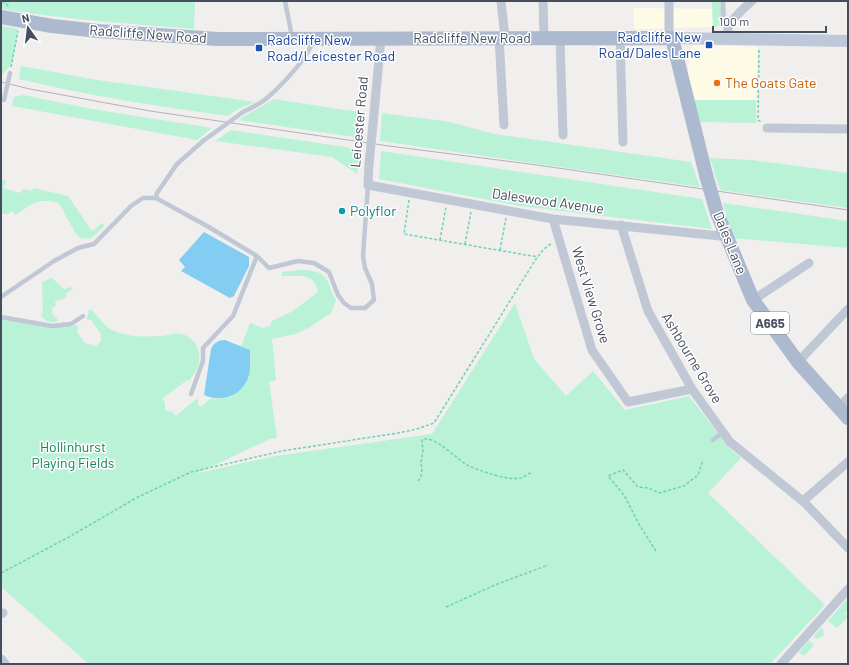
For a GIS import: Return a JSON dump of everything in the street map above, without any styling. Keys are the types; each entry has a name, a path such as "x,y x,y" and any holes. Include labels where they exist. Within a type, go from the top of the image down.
{"main road":[{"name":"Radcliffe New Road","path":"1,17 52,26 150,35 218,39 620,37 848,41"},
{"name":"Dales Lane","path":"672,38 717,213 753,300 798,362 845,408"}],"street":[{"path":"501,1 504,125"},
{"path":"543,1 544,37"},
{"path":"669,1 669,32 672,38"},
{"path":"728,38 728,25 752,1"},
{"path":"620,37 623,142"},
{"name":"Leicester Road","path":"368,185 381,38"},
{"path":"560,38 563,135"},
{"path":"767,128 848,129"},
{"name":"Daleswood Avenue","path":"368,185 553,219 720,236 726,235"},
{"name":"West View Grove","path":"553,219 592,350 628,402 692,389"},
{"name":"Ashbourne Grove","path":"621,225 648,311 692,389 730,442 803,501 848,548"},
{"path":"753,300 809,263"},
{"path":"798,362 848,309"},
{"path":"803,501 848,462"},
{"path":"781,664 848,589"},
{"path":"1,660 4,664"}],"lane":[{"path":"285,1 292,38"},
{"path":"723,1 723,20 728,25"},
{"path":"156,198 161,187 177,164 203,140 243,112 266,99 300,64 311,48 314,38"},
{"path":"4,100 10,73"},
{"path":"1,297 54,261 78,248 94,244 131,206 143,198 156,198 257,256 269,268 298,261 314,263 329,272 338,295 344,303 351,308 364,308 374,300 372,284 365,268 363,256 368,185"},
{"path":"191,394 203,361 203,348 233,316 257,256"},
{"path":"1,317 52,326 70,324 83,316"},
{"path":"713,440 723,432"}],"path":[{"path":"10,73 20,21"},
{"path":"759,39 758,120 767,128"},
{"path":"411,193 404,234 538,257"},
{"path":"440,240 447,199"},
{"path":"465,244 472,204"},
{"path":"500,250 507,210"},
{"path":"1,573 136,498 191,472 282,451 398,433 417,429 434,423 538,257 559,238"},
{"path":"418,481 422,472 422,440 425,438 430,438 469,466 504,478 521,478 532,472"},
{"path":"656,551 640,526 624,495 608,476 623,470 638,487 649,488 661,493 684,486 695,479 700,472 703,460"},
{"path":"446,607 495,585 548,565"}],"shaded area":[{"path":"633,8 712,9 713,27 634,29"},
{"path":"693,46 758,47 756,100 694,100 688,75 689,51"}],"green space":[{"path":"1,1 195,1 194,29 25,13 1,9"},
{"path":"712,1 725,1 728,24 713,27"},
{"path":"1,26 18,29 12,64 2,75"},
{"path":"21,66 97,80 256,102 238,109 228,116 149,104 71,91 19,79"},
{"path":"23,95 92,109 212,128 197,140 12,106 14,97"},
{"path":"274,99 364,112 361,138 238,120"},
{"path":"694,100 756,100 756,123 700,122"},
{"path":"382,113 450,122 495,134 691,162 700,187 380,141"},
{"path":"231,130 359,149 357,174 332,157 215,141"},
{"path":"381,151 702,199 712,229 520,206 379,179"},
{"path":"710,158 752,160 848,173 848,208 720,190"},
{"path":"1,179 6,181 3,188 20,193 23,189 32,191 34,188 68,196 92,231 102,223 104,225 103,228 90,239 80,238 76,234 59,203 45,201 40,201 31,205 15,215 13,211 7,214 1,214"},
{"path":"723,203 848,221 848,248 732,238"},
{"name":"Hollinhurst Playing Fields","path":"299,270 314,271 324,276 328,281 336,300 331,313 310,327 295,334 272,339 276,380 269,382 277,438 270,439 198,473 276,456 432,434 515,303 534,359 566,396 593,371 625,410 689,396 730,449 741,458 708,493 825,605 770,664 89,664 1,587 1,318 48,327 78,325 77,332 85,343 96,346 101,341 101,334 91,320 86,319 88,311 91,309 109,328 124,334 136,336 163,336 182,334 187,336 192,339 197,347 199,352 199,363 189,381 187,380 162,399 165,402 165,410 172,412 176,416 195,400 198,399 198,405 202,406 211,398 231,397 251,366 250,350 241,346 250,323 263,328 270,326 272,321 293,311 318,292 316,286 310,278 305,276 282,276 282,272"},
{"path":"52,278 64,289 71,287 73,289 65,294 67,296 61,300 55,301 56,305 52,309 52,313 57,318 57,322 49,322 45,320 41,313 43,313 42,282"},
{"path":"848,598 848,610 845,613 848,617 837,628 828,621"},
{"path":"822,627 824,632 823,636 817,639 813,637"},
{"path":"809,640 814,645 804,656 799,652"}],"water":[{"path":"204,232 249,257 249,266 234,296 230,298 181,271 185,267 179,260"},
{"path":"225,340 250,350 249,375 242,388 231,396 218,398 204,395 211,349 216,342"}],"tram line":[{"path":"1,82 30,89 150,111 848,210"}],"place":[{"name":"Radcliffe New Road/Dales Lane","path":"709,45"},
{"name":"Radcliffe New Road/Leicester Road","path":"259,48"},
{"name":"The Goats Gate","path":"717,83"},
{"name":"Polyflor","path":"342,211"}]}
